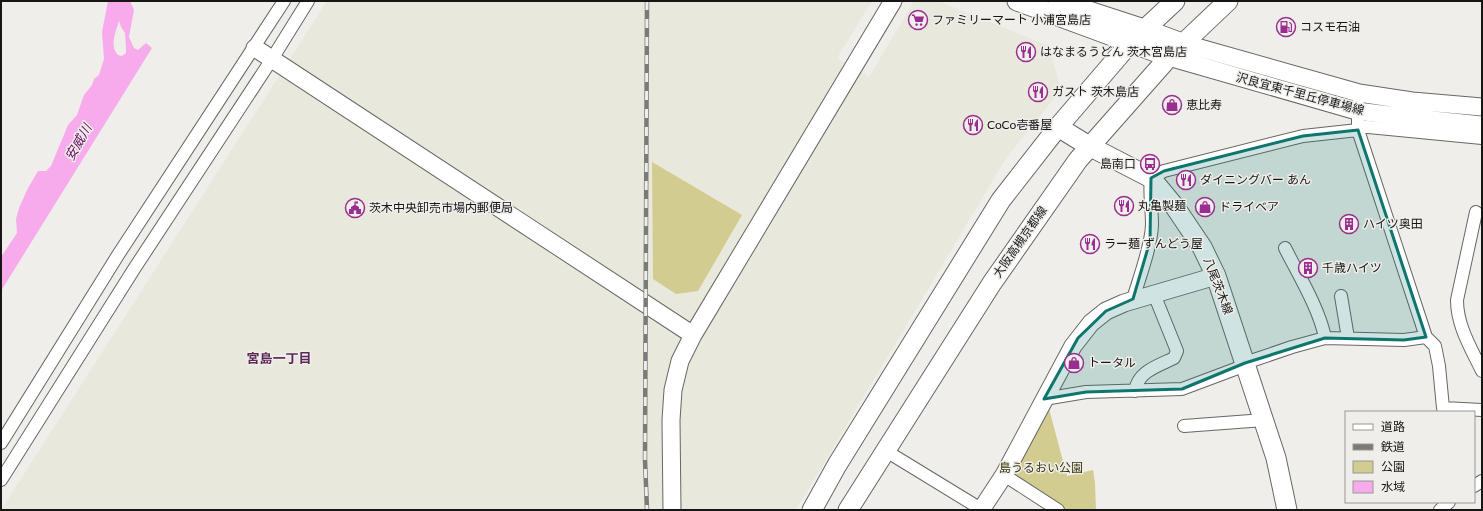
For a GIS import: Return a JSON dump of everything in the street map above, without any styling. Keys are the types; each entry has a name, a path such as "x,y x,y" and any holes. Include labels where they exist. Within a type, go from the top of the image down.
{"main road":[{"path":"1017,1 1169,57"},
{"path":"1058,1 1182,43"},
{"path":"812,510 837,465 997,207 1058,126 1130,43 1175,1"},
{"name":"大阪高槻京都線","path":"848,510 992,282 1078,160 1182,43 1228,1"},
{"name":"八尾茨木線","path":"1058,126 1089,146 1151,178 1175,207 1202,247 1216,276 1264,420 1276,458 1287,510"}],"street":[{"path":"1,443 118,255 255,48 284,1"},
{"path":"1,480 134,269 272,59 308,1"},
{"path":"672,510 671,420 673,390 680,361 693,335 893,1"},
{"name":"沢良宜東千里丘停車場線","path":"1182,43 1359,93 1412,101 1482,107"},
{"path":"255,48 693,335"},
{"name":"沢良宜東千里丘停車場線","path":"1169,57 1358,122 1413,118 1482,125"},
{"path":"1359,93 1358,122 1426,336 1435,346 1439,366 1443,408 1482,410"},
{"path":"1133,299 1150,241 1152,225 1149,193 1151,178 1164,171 1358,122 1482,138"},
{"path":"1476,212 1457,300 1457,310 1460,323 1482,371"},
{"path":"1285,248 1311,298 1325,338"},
{"path":"886,451 981,510 1004,475 1072,346 1091,323 1106,311 1133,299 1216,276"},
{"path":"1135,391 1137,381 1143,373 1174,358 1177,351 1154,294"},
{"path":"1341,296 1348,338"},
{"path":"1044,399 1086,392 1182,389 1292,347 1325,338 1404,340 1426,336"},
{"path":"1184,426 1264,420"},
{"path":"1004,475 1058,510"},
{"path":"1440,510 1448,503"}],"highlighted area":[{"path":"1358,130 1426,337 1404,340 1325,338 1245,363 1182,389 1086,392 1044,399 1078,338 1106,311 1133,299 1150,241 1151,178 1164,171 1303,136"}],"shaded area":[{"path":"327,1 872,1 837,58 869,77 914,1 938,1 1049,46 1061,90 1007,157 796,510 1,510"}],"green space":[{"path":"652,162 742,215 698,291 676,294 653,279"},
{"name":"島うるおい公園","path":"1048,405 1067,476 1093,470 1096,510 1067,510 1014,480 1012,472"}],"water":[{"name":"安威川","path":"108,1 130,1 134,10 129,37 134,48 138,50 146,43 152,48 1,291 1,257 17,233 16,219 19,208 38,171 46,171 51,166 68,125 77,115 84,95 92,85 94,79 99,75 104,59 102,32","holes":["119,21 125,33 126,48 126,53 122,56 118,55 114,47 115,34"]}],"railway":[{"path":"647,1 645,460 647,510"}],"place":[{"name":"ファミリーマート 小浦宮島店","path":"918,20"},
{"name":"コスモ石油","path":"1286,27"},
{"name":"はなまるうどん 茨木宮島店","path":"1026,52"},
{"name":"ガスト 茨木島店","path":"1038,92"},
{"name":"恵比寿","path":"1172,105"},
{"name":"CoCo壱番屋","path":"973,125"},
{"name":"島南口","path":"1150,164"},
{"name":"ダイニングバー あん","path":"1186,180"},
{"name":"丸亀製麺","path":"1124,206"},
{"name":"ドライベア","path":"1205,207"},
{"name":"茨木中央卸売市場内郵便局","path":"355,208"},
{"name":"ハイツ奥田","path":"1349,224"},
{"name":"ラー麺 ずんどう屋","path":"1090,244"},
{"name":"千歳ハイツ","path":"1308,268"},
{"name":"トータル","path":"1074,363"}],"district":[{"name":"宮島一丁目","path":"279,358"}]}
